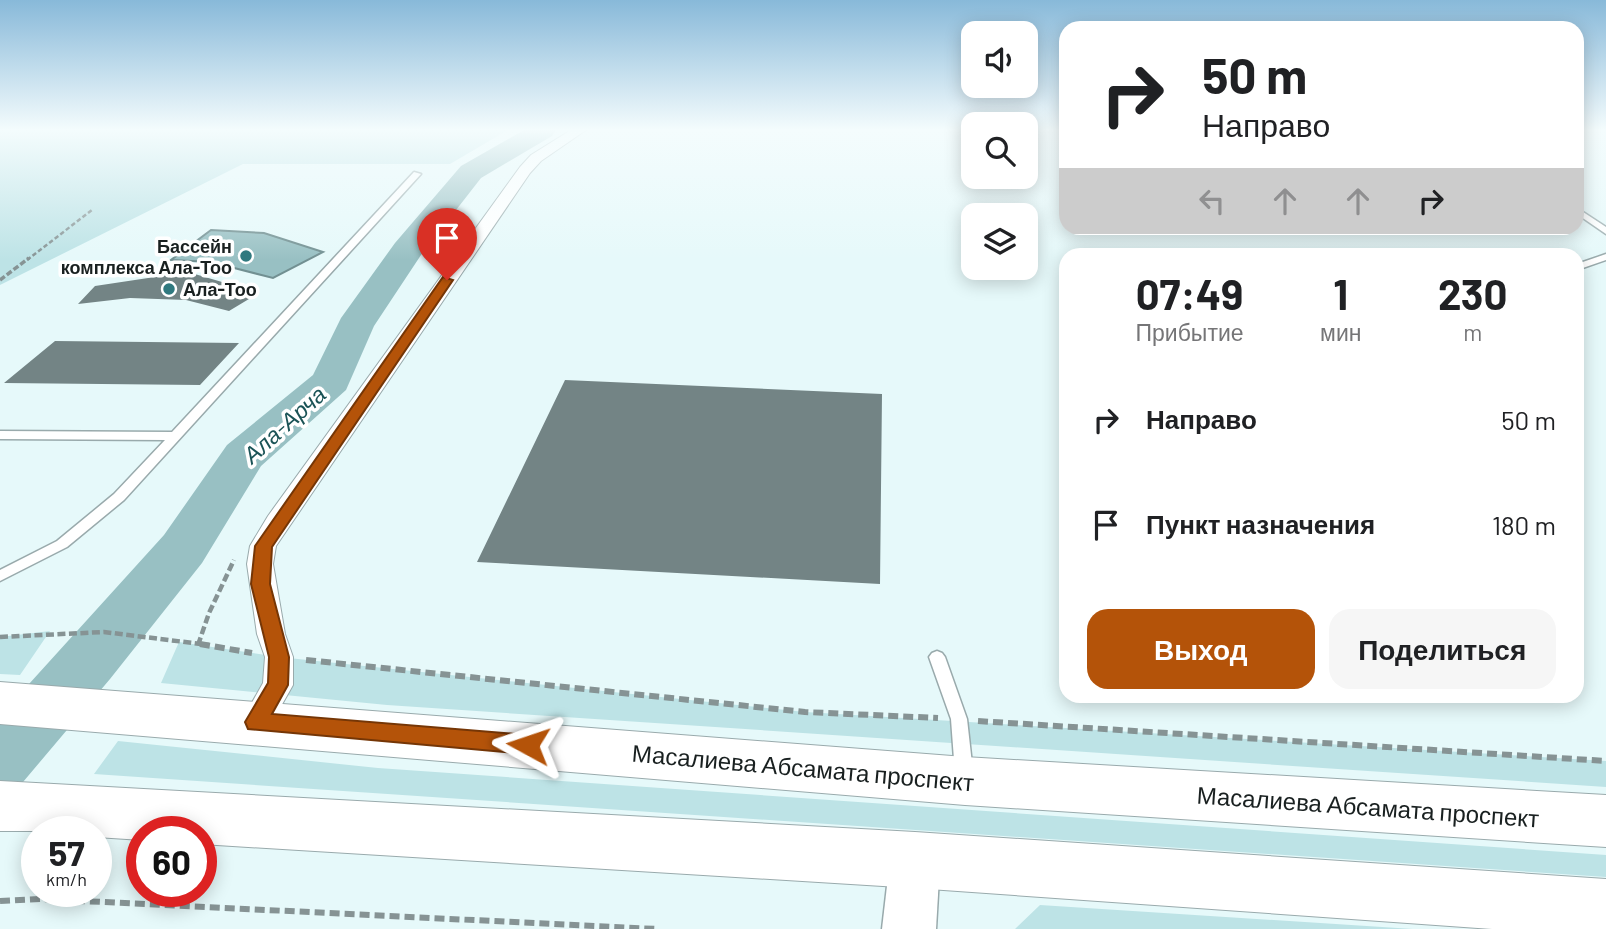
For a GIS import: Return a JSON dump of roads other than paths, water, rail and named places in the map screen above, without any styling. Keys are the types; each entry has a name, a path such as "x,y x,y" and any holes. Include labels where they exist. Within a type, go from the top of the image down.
{"main road":[{"name":"Масалиева Абсамата проспект","path":"0,703 965,781 1606,821"},
{"path":"0,806 915,860 1606,908"}],"street":[{"path":"256,722 278,685 279,657 261,584 263,546 285,510 523,173"},
{"path":"909,929 915,860"}],"lane":[{"path":"0,576 62,544 85,528 118,497 417,174"},
{"path":"1584,215 1606,230"},
{"path":"1584,265 1606,257"},
{"path":"0,435 174,436"},
{"path":"937,657 959,719 965,781"}],"waterway":[{"name":"Ала-Арча","path":"0,761 89,662 183,549 244,456 331,381 355,326 407,250 470,173"}],"place":[{"name":"Бассейн комплекса Ала-Тоо","path":"246,256"},
{"name":"Ала-Тоо","path":"169,289"}]}
